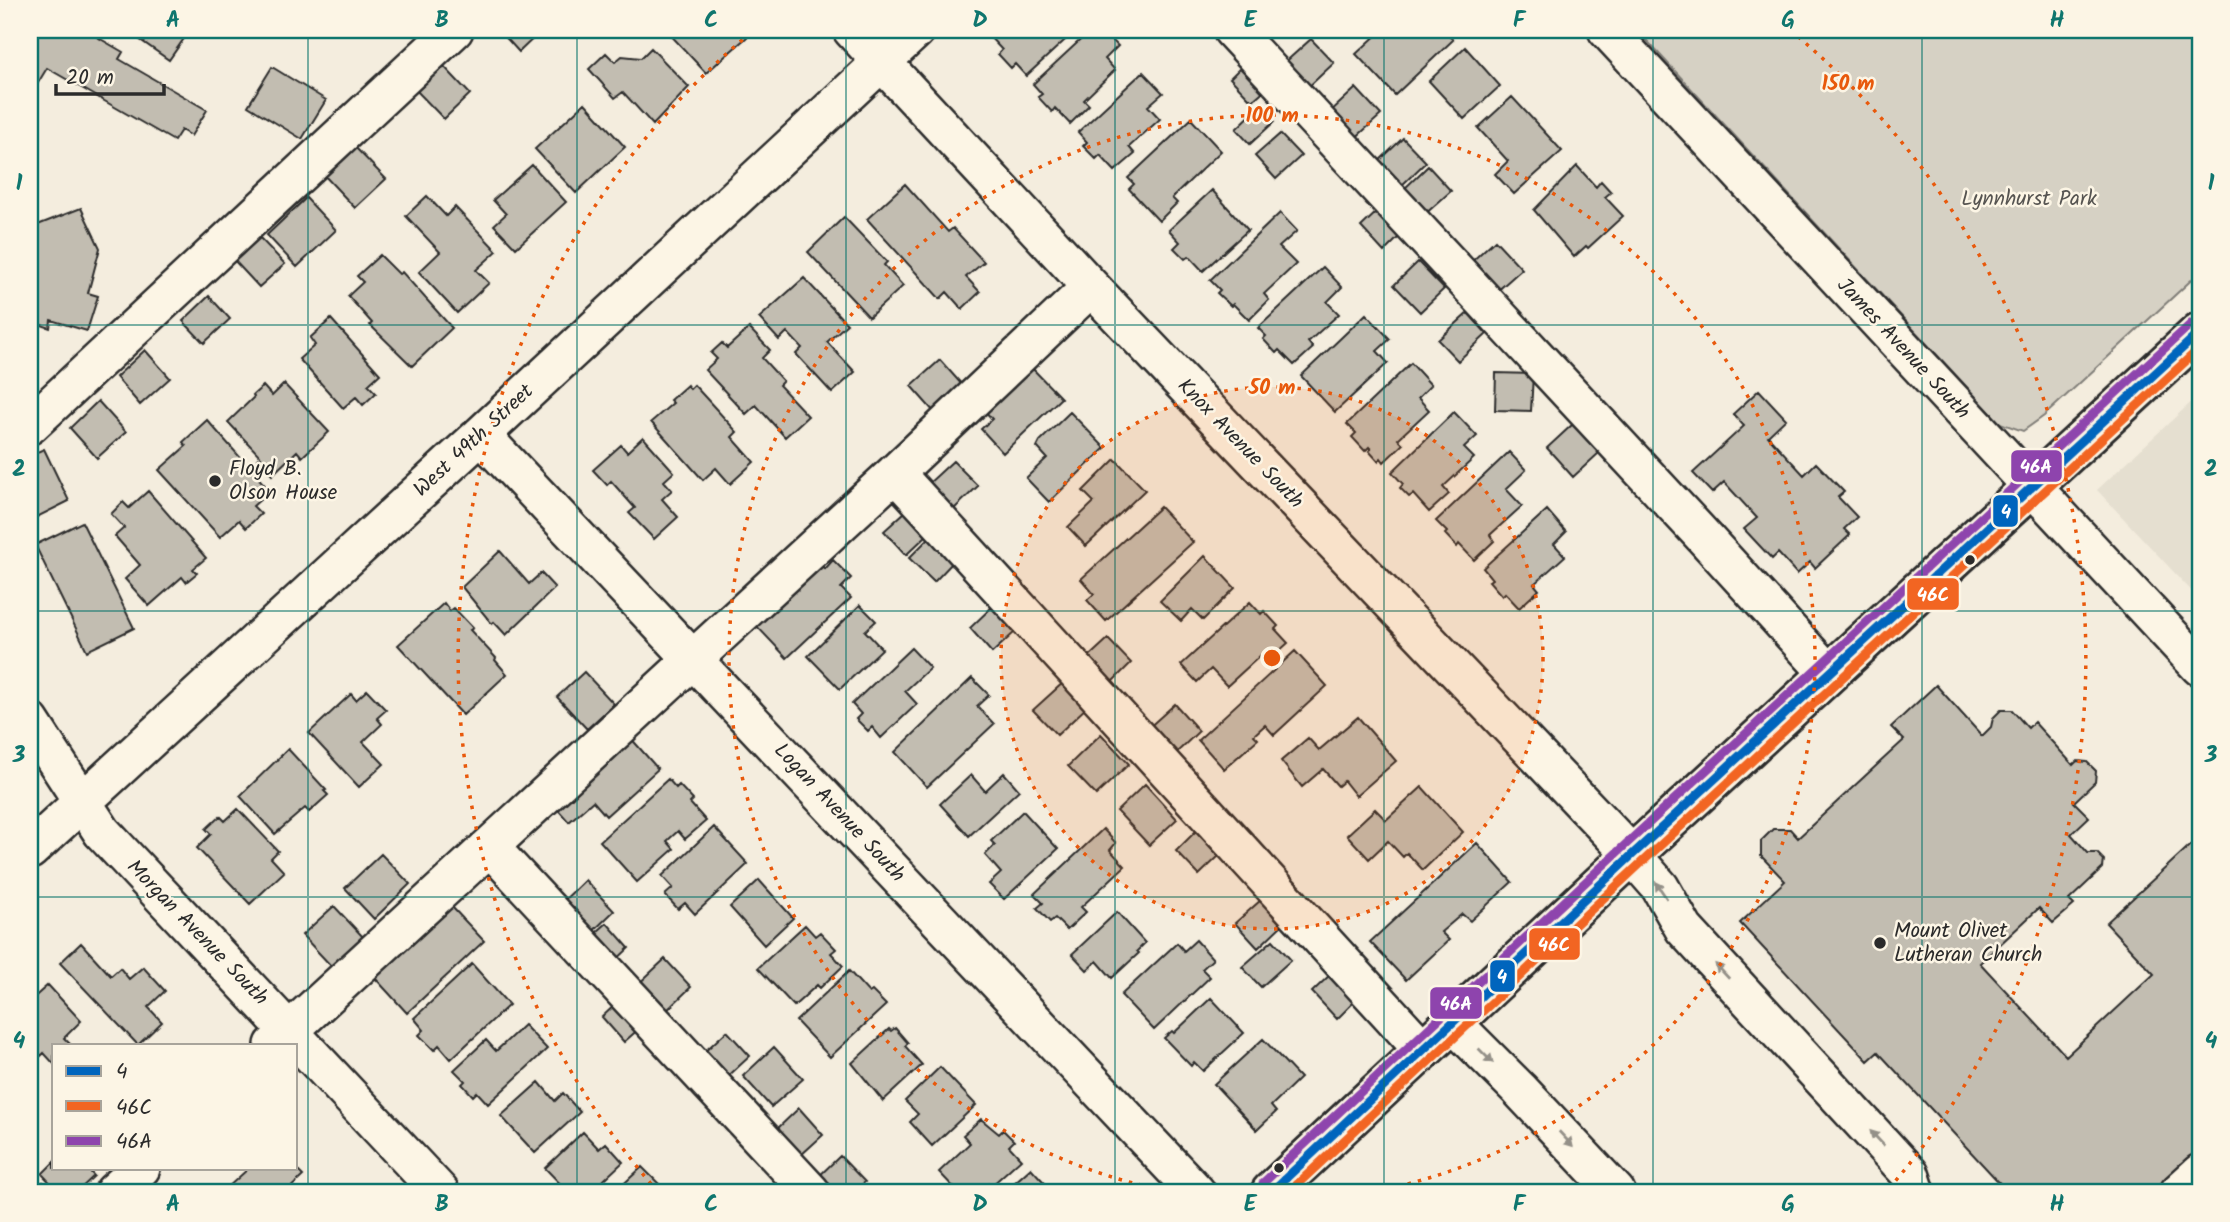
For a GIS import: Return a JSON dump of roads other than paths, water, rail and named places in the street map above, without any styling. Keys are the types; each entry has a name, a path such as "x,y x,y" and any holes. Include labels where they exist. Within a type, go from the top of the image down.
{"main road":[{"path":"1271,1192 2200,332"}],"street":[{"path":"30,425 454,30"},
{"name":"Knox Avenue South","path":"852,30 1091,287 1632,855 1660,887 1684,929 1910,1174 1916,1192"},
{"name":"West 49th Street","path":"30,850 916,30"},
{"path":"1232,30 1829,674"},
{"name":"James Avenue South","path":"1607,30 2200,667"},
{"path":"282,1038 895,473 1091,287"},
{"name":"Logan Avenue South","path":"481,435 1196,1192"},
{"path":"895,473 1423,1050"},
{"name":"Morgan Avenue South","path":"30,722 102,832 282,1038"},
{"path":"490,847 811,1192"},
{"path":"1453,1023 1616,1192"},
{"name":"Morgan Avenue South","path":"298,1054 440,1192"},
{"path":"114,1192 139,1170"},
{"path":"2179,1192 2200,1173"}],"place":[{"name":"Floyd B. Olson House","path":"215,481"},
{"name":"Mount Olivet Lutheran Church","path":"1880,943"}],"park label":[{"name":"Lynnhurst Park","path":"2029,199"}]}
